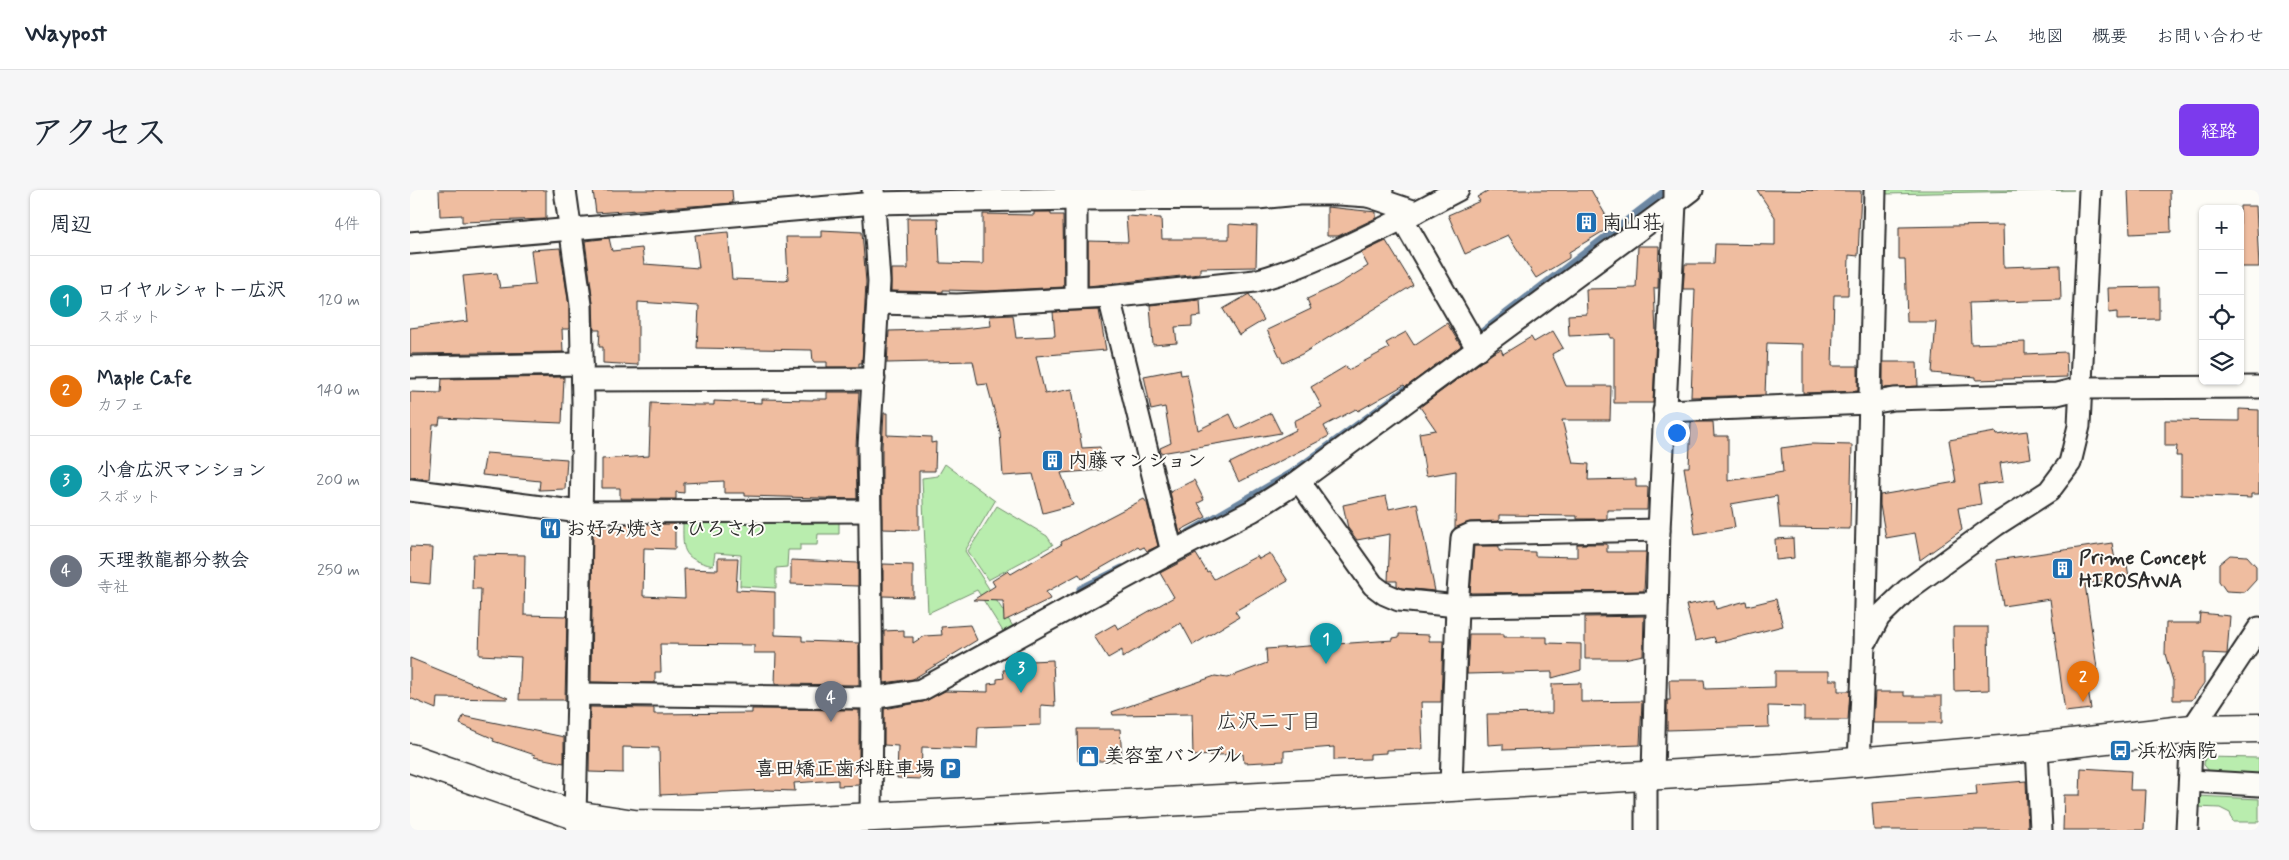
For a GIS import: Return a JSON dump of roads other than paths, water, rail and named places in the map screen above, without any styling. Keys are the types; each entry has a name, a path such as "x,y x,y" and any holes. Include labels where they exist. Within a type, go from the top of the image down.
{"street":[{"path":"565,190 572,229 581,305 582,372 576,823"},
{"path":"878,303 957,305 1109,297 1261,279 1311,261 1458,190"},
{"path":"1859,762 1864,645 1875,190"},
{"path":"1864,645 1878,617 1907,590 1996,525 2049,491 2070,463 2079,426 2090,190"},
{"path":"410,243 572,229 874,197 1076,194 1258,198 1299,194 1375,193 1409,215 1478,350"},
{"path":"1076,194 1076,298"},
{"path":"578,694 872,698 921,690 1172,552 1252,511 1299,482 1478,350 1679,194"},
{"path":"1646,830 1658,603 1664,411 1679,194"},
{"path":"871,816 872,698 869,446 879,282 874,197"},
{"path":"1109,297 1172,552"},
{"path":"410,367 874,379"},
{"path":"1664,411 1870,403 1894,399 2057,394 2081,388 2259,387"},
{"path":"1299,482 1373,585 1380,591 1399,600 1457,606 1658,603"},
{"path":"410,490 580,512 870,511"},
{"path":"1452,787 1457,606 1461,541 1466,535 1659,530"},
{"path":"2187,830 2191,781 2192,729 2259,628"},
{"path":"410,758 576,823 720,825 871,816 967,820 1859,762 2036,747 2192,729 2259,728"},
{"path":"2036,747 2041,830"},
{"path":"2191,781 2259,786"}],"waterway":[{"path":"1474,338 1666,190"},
{"path":"1189,532 1291,473 1433,369"},
{"path":"1080,589 1122,568"}],"place":[{"name":"南山荘","path":"1586,223"},
{"name":"内藤マンション","path":"1052,461"},
{"name":"お好み焼き・ひろさわ","path":"550,529"},
{"name":"Prime Concept HIROSAWA","path":"2063,569"},
{"name":"ロイヤルシャトー広沢","path":"1326,664"},
{"name":"小倉広沢マンション","path":"1021,693"},
{"name":"Maple Cafe","path":"2083,702"},
{"name":"天理教龍都分教会","path":"831,722"},
{"name":"浜松病院","path":"2121,751"},
{"name":"美容室バンブル","path":"1088,756"},
{"name":"喜田矯正歯科駐車場","path":"951,769"}],"district":[{"name":"広沢二丁目","path":"1269,722"}]}
